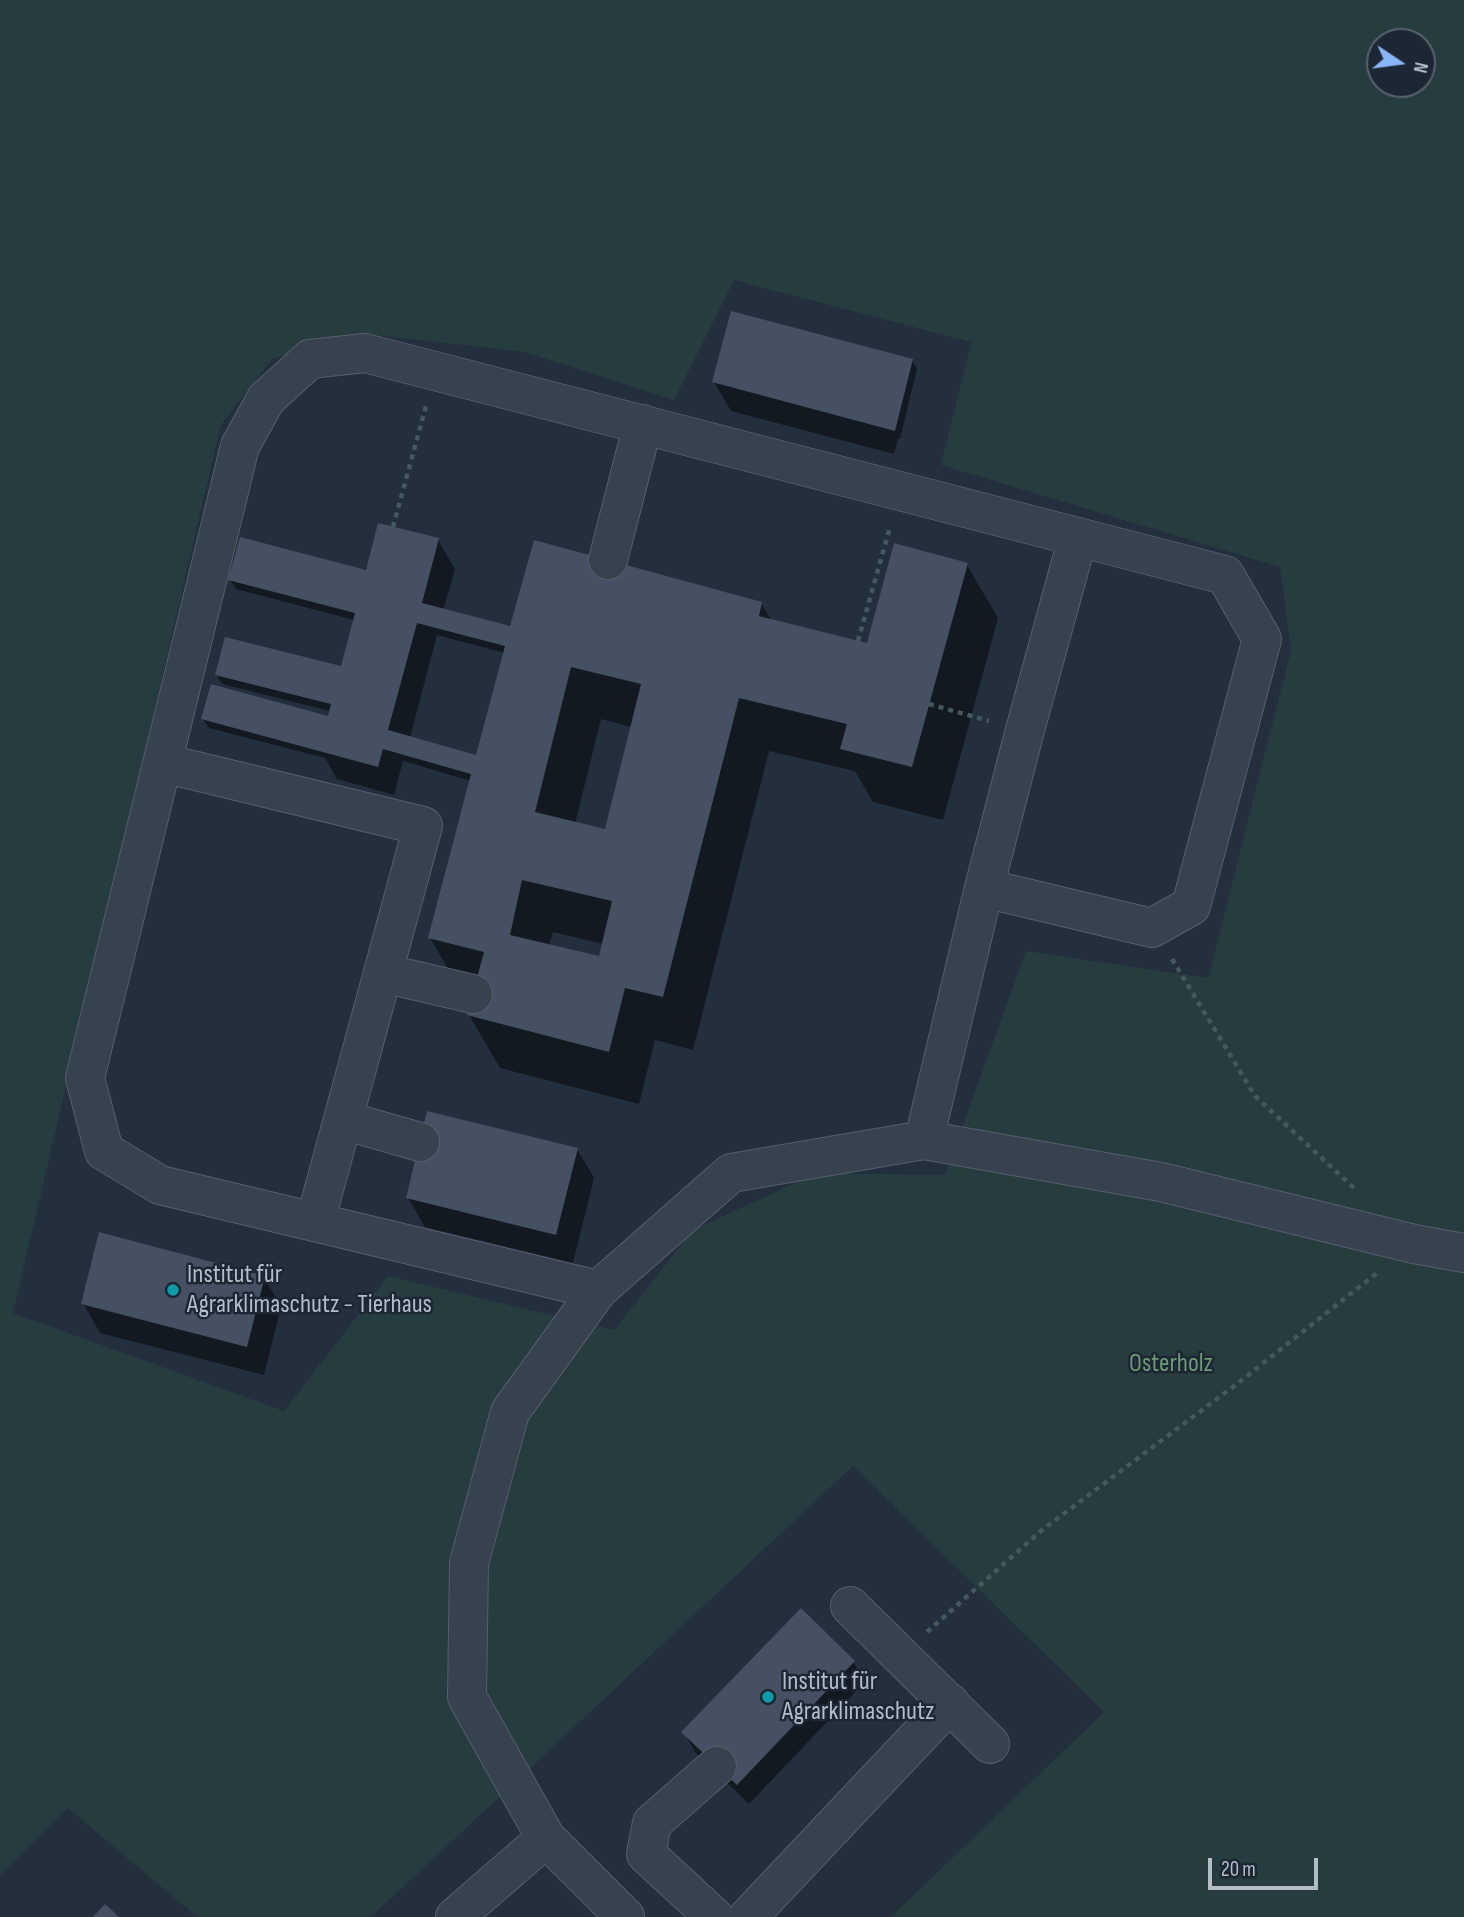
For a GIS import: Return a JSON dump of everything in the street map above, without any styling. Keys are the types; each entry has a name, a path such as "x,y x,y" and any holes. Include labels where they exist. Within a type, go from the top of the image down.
{"lane":[{"path":"598,1290 160,1185 104,1151 85,1078 240,446 266,399 310,359 365,353 1225,575 1262,639 1191,906 1152,928 984,888"},
{"path":"608,560 643,424"},
{"path":"924,1140 984,888 1078,537"},
{"path":"163,764 424,826 421,897 383,973 315,1222"},
{"path":"383,973 473,994"},
{"path":"343,1120 420,1142"},
{"path":"625,1917 546,1838 467,1697 469,1563 510,1412 598,1290 731,1173 924,1140 1161,1182 1414,1244 1464,1253"},
{"path":"850,1605 990,1744"},
{"path":"748,1917 950,1703"},
{"path":"714,1917 646,1854 652,1824 717,1766"},
{"path":"455,1917 546,1838"}],"path":[{"path":"393,527 435,371"},
{"path":"858,641 900,491"},
{"path":"929,704 1025,730"},
{"path":"1152,928 1255,1096 1354,1188"},
{"path":"901,1655 1042,1530 1238,1383 1414,1244"}],"green space":[{"name":"Osterholz","path":"0,0 1464,0 1464,1917 891,1917 1104,1712 853,1466 371,1917 197,1917 68,1808 0,1875","holes":["734,280 971,342 941,465 1280,567 1291,650 1208,978 1026,951 945,1175 817,1173 693,1230 614,1330 388,1276 284,1411 13,1313 221,425 273,358 374,335 525,352 674,400"]}],"building":[{"path":"731,311 913,359 895,431 712,382"},
{"path":"378,523 439,538 422,603 510,626 534,540 762,602 759,616 867,643 894,543 968,563 912,767 840,749 847,724 739,698 663,997 625,988 609,1052 467,1015 484,952 428,938 471,774 383,749 378,767 201,719 211,684 328,716 331,704 215,675 225,637 341,666 355,613 228,580 240,537 366,570","holes":["417,623 505,646 476,755 388,730","571,667 641,684 605,829 535,812","522,880 612,901 599,956 510,935"]},
{"path":"427,1111 578,1148 556,1235 406,1198"},
{"name":"Institut für Agrarklimaschutz - Tierhaus","path":"99,1232 265,1276 247,1347 81,1304"},
{"name":"Institut für Agrarklimaschutz","path":"801,1608 855,1661 737,1785 681,1732"},
{"path":"105,1904 119,1917 93,1917"}],"place":[{"name":"Institut für Agrarklimaschutz - Tierhaus","path":"173,1290"},
{"name":"Institut für Agrarklimaschutz","path":"768,1697"}]}
